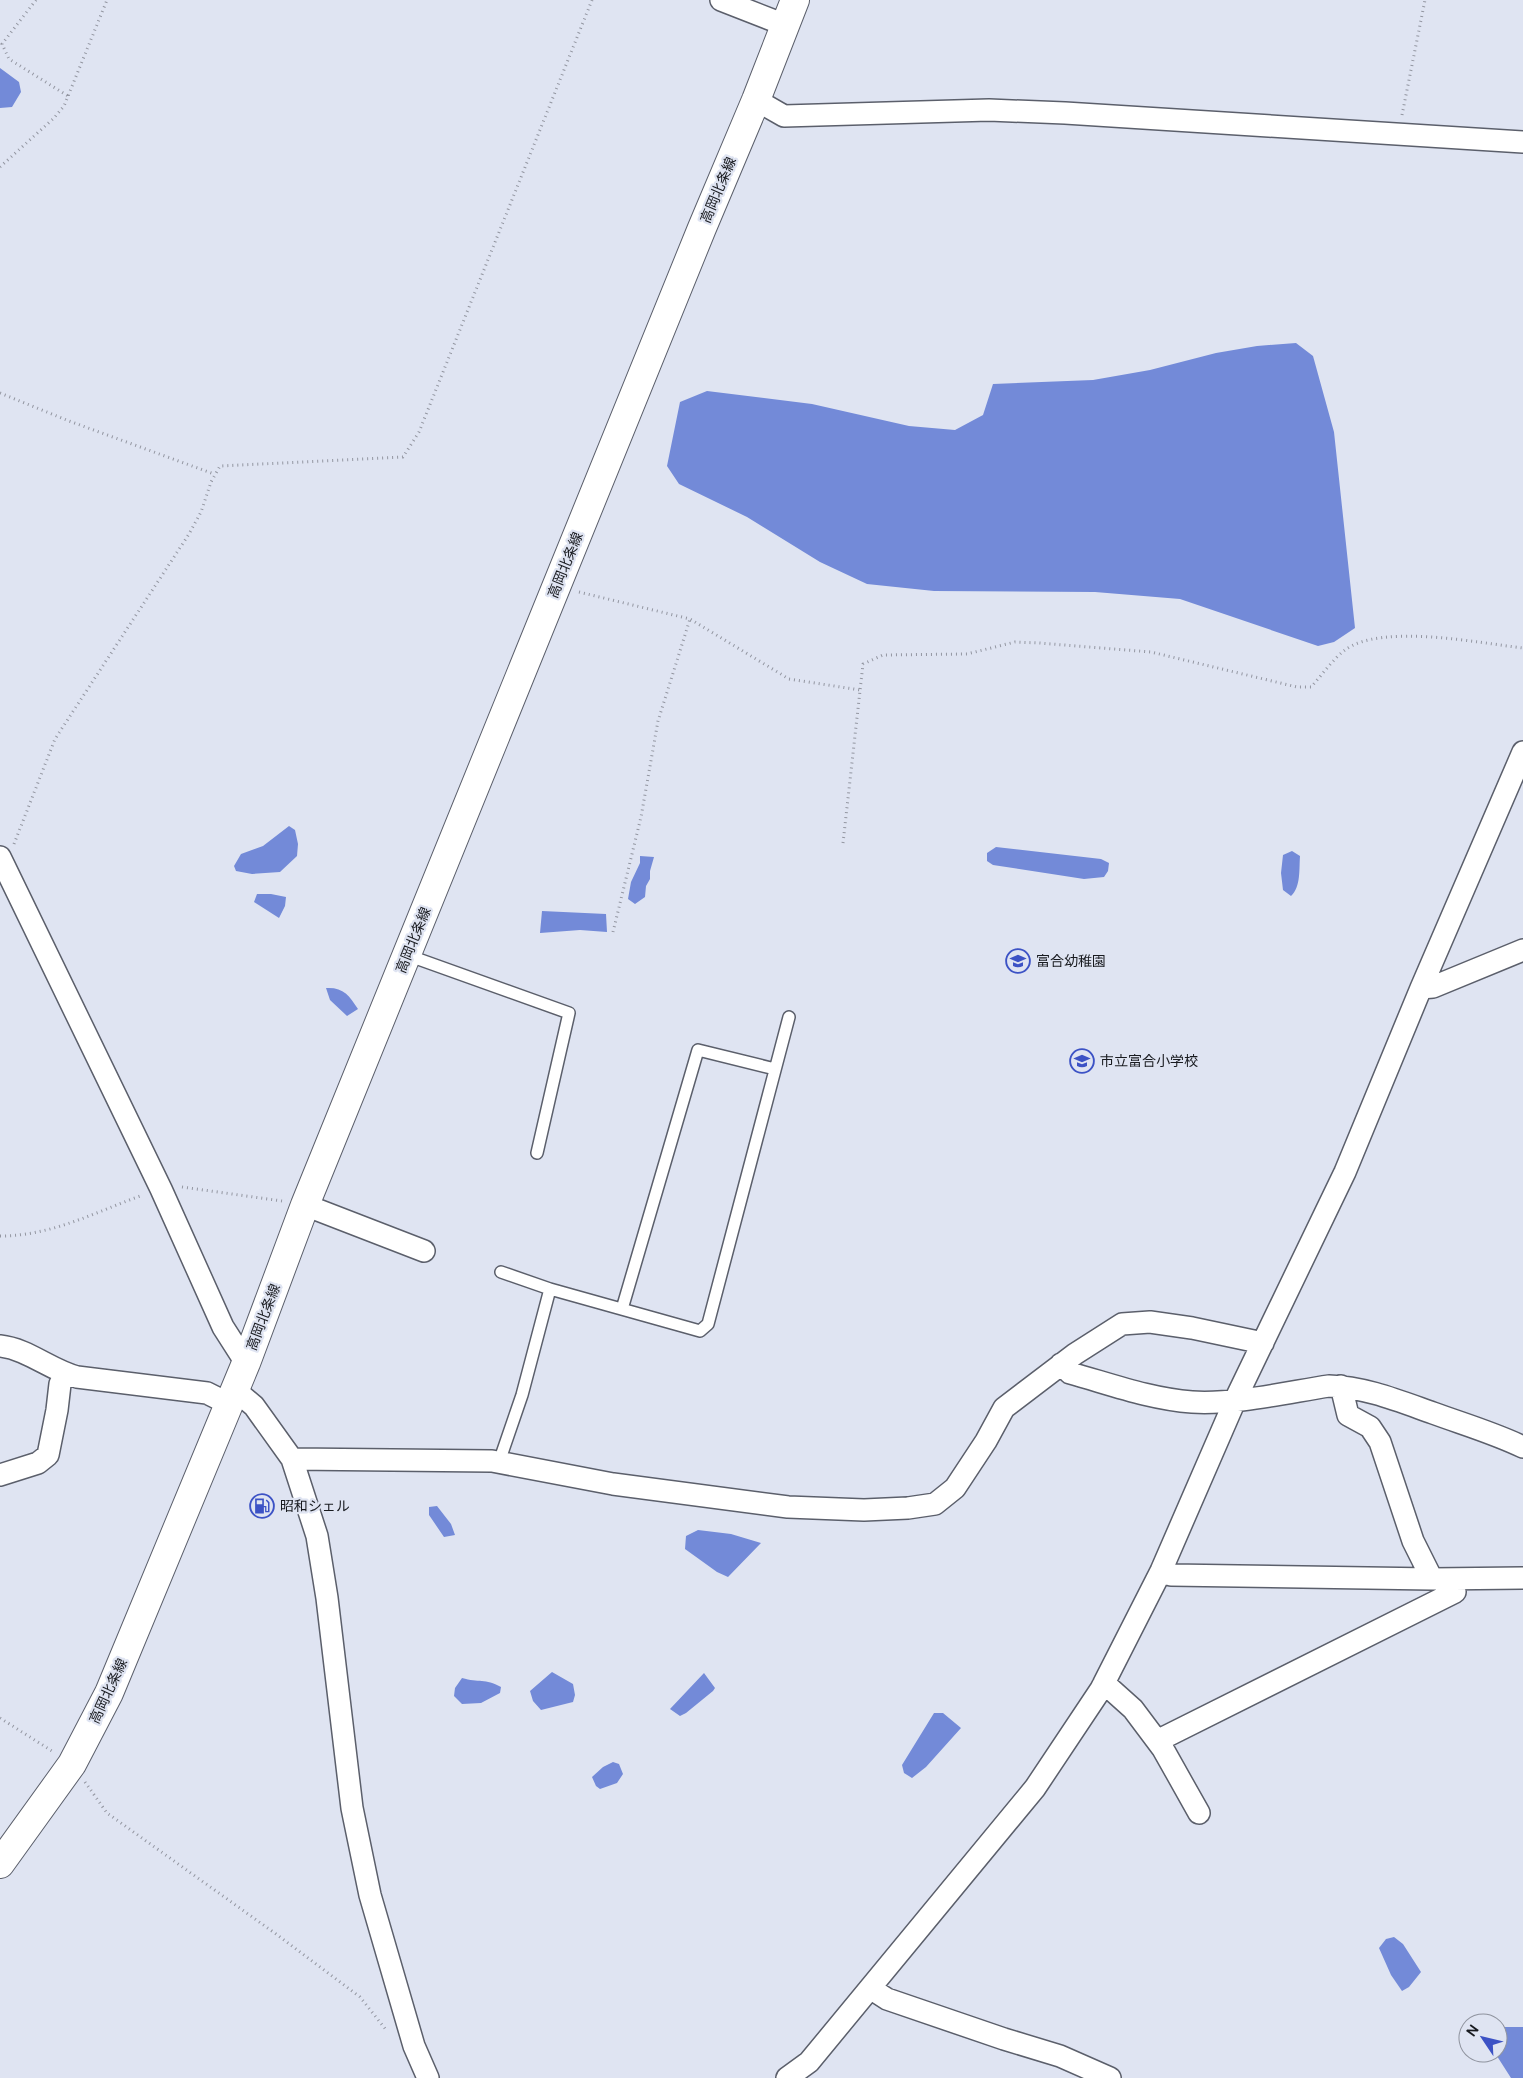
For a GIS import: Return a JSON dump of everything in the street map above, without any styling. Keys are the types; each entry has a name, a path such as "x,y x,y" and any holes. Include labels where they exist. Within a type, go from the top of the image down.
{"main road":[{"name":"高岡北条線","path":"0,1864 72,1764 109,1693 246,1363 305,1205 556,586 756,100 795,0"}],"street":[{"path":"721,0 784,25"},
{"path":"756,100 784,116 989,110 1400,133 1523,142"},
{"path":"787,2078 809,2062 1035,1788 1104,1683 1161,1571 1235,1400 1345,1172 1421,988 1523,752"},
{"path":"2,861 161,1189 223,1327 246,1363"},
{"path":"1421,988 1433,987 1523,950"},
{"path":"305,1205 424,1251"},
{"path":"292,1459 499,1462 613,1484 788,1507 864,1510 908,1508 935,1504 955,1488 986,1441 1004,1408 1061,1364 1122,1324 1150,1322 1184,1326 1264,1343"},
{"path":"0,1346 13,1347 65,1374 232,1397 254,1406 292,1459 317,1536 328,1607 352,1808 370,1895 414,2046 428,2078"},
{"path":"1061,1364 1070,1373 1158,1398 1194,1402 1235,1400 1329,1386 1341,1386 1373,1392 1502,1437 1523,1447"},
{"path":"0,1475 38,1463 48,1455 60,1384 65,1374"},
{"path":"1157,1741 1455,1592 1442,1579 1413,1541 1380,1442 1370,1427 1348,1415 1341,1386"},
{"path":"1161,1571 1170,1575 1442,1579 1523,1578"},
{"path":"1104,1683 1134,1709 1157,1741 1198,1813"},
{"path":"870,1988 887,1999 1060,2056 1110,2078"}],"lane":[{"path":"407,955 569,1013 537,1153"},
{"path":"501,1272 550,1289 700,1331 708,1324 789,1017"},
{"path":"622,1309 698,1050 775,1070"},
{"path":"499,1462 522,1395 550,1289"}],"path":[{"path":"36,0 2,44 9,59 68,96"},
{"path":"0,167 54,118 64,106 107,0"},
{"path":"2,861 14,845 55,739 190,534 201,512 214,474 220,466 403,458 419,432 592,0"},
{"path":"1400,133 1404,100 1425,0"},
{"path":"0,393 69,421 214,474"},
{"path":"556,586 690,619 789,679 860,690"},
{"path":"613,932 641,817 658,721 690,619"},
{"path":"843,843 863,664 883,656 967,654 1015,642 1151,652 1297,687 1311,687 1346,649 1373,638 1413,635 1523,648"},
{"path":"0,1236 48,1231 161,1189 177,1186 305,1205"},
{"path":"0,1718 72,1764 107,1813 276,1934 360,1997 394,2040 414,2046"}],"water":[{"path":"0,68 19,82 21,92 12,107 0,108"},
{"path":"1296,343 1313,356 1334,432 1355,628 1334,642 1318,646 1180,599 1095,592 934,591 867,584 820,562 747,517 679,484 667,466 680,402 707,391 812,404 909,426 955,430 983,415 993,384 1093,380 1150,370 1216,353 1257,346"},
{"path":"289,826 295,830 298,844 297,856 280,872 252,874 236,871 234,866 241,854 263,846"},
{"path":"996,847 1101,859 1109,863 1108,871 1104,877 1084,879 993,865 987,861 987,853"},
{"path":"1292,851 1300,856 1298,883 1291,896 1283,890 1281,873 1283,855"},
{"path":"640,856 654,857 645,897 635,904 628,899 631,882 640,863"},
{"path":"257,894 286,897 285,906 279,918 254,902"},
{"path":"542,911 606,914 607,932 580,930 540,933"},
{"path":"326,988 337,989 345,993 358,1009 347,1016 330,1000"},
{"path":"437,1506 451,1524 455,1535 444,1537 429,1515 429,1507"},
{"path":"698,1530 731,1534 761,1543 728,1577 717,1572 685,1549 686,1536"},
{"path":"552,1672 573,1684 575,1695 573,1702 541,1710 533,1701 530,1691"},
{"path":"704,1673 715,1688 713,1691 680,1716 670,1709"},
{"path":"462,1678 495,1684 501,1687 500,1693 481,1703 462,1704 454,1696 455,1688"},
{"path":"934,1713 943,1713 961,1728 926,1767 912,1778 904,1773 902,1765"},
{"path":"613,1762 619,1764 623,1774 617,1783 600,1789 596,1786 592,1777 603,1767"},
{"path":"1394,1937 1403,1944 1421,1972 1409,1987 1402,1991 1391,1975 1379,1948 1386,1939"},
{"path":"1508,2027 1523,2027 1523,2078 1511,2078 1501,2063 1508,2063"}],"place":[{"name":"富合幼稚園","path":"1018,961"},
{"name":"市立富合小学校","path":"1082,1061"},
{"name":"昭和シェル","path":"262,1506"}]}
